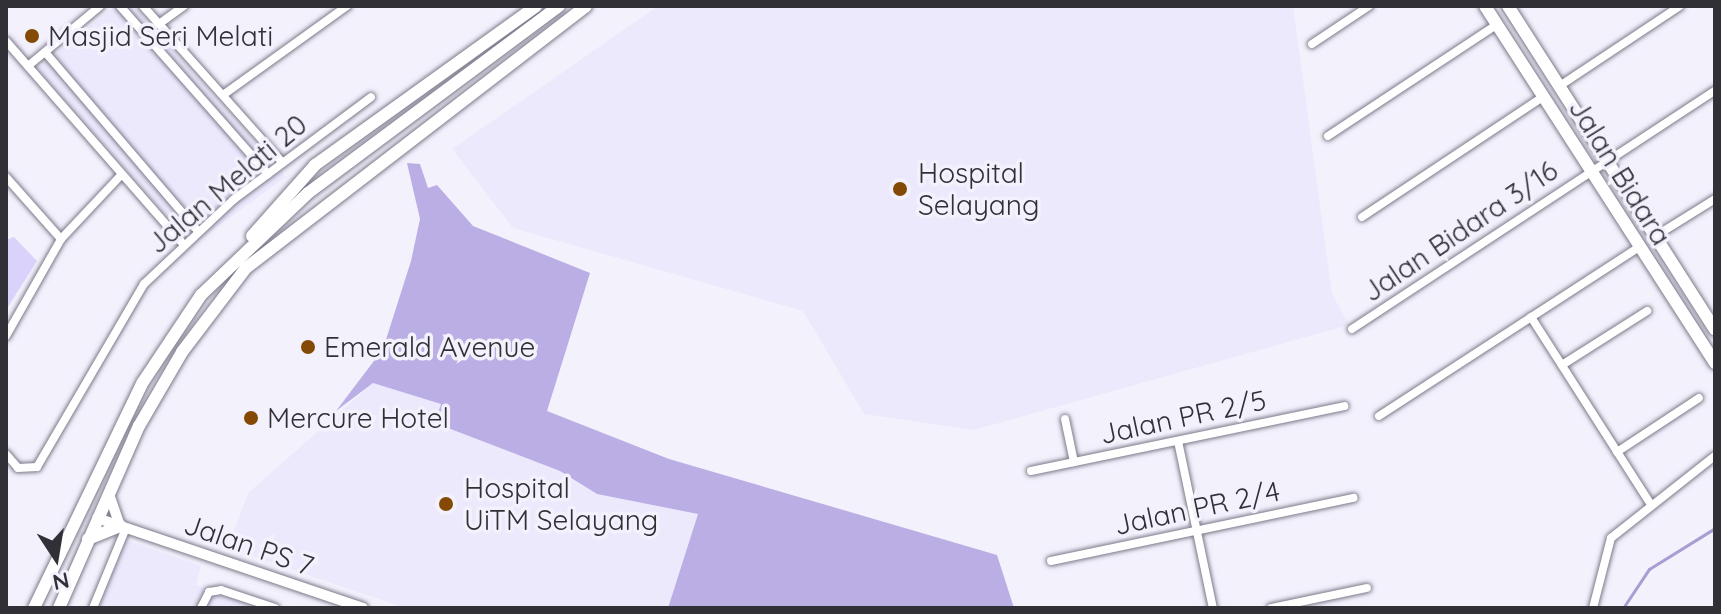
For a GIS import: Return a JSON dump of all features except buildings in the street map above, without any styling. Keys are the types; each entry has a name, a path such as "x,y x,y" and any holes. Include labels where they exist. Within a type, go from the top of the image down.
{"main road":[{"path":"246,246 264,216 315,165 536,6"},
{"path":"34,608 86,493 143,382 201,295 246,246 559,6"},
{"path":"59,608 97,518 182,352 246,268 586,6"},
{"name":"Jalan Bidara","path":"1485,6 1715,363"},
{"name":"Jalan Bidara","path":"1515,8 1558,87 1715,330"},
{"path":"86,493 97,518"},
{"path":"88,539 123,527"}],"street":[{"path":"28,66 100,6"},
{"path":"120,6 268,174"},
{"path":"143,6 283,163"},
{"path":"159,24 184,6"},
{"path":"223,95 347,6"},
{"path":"1558,87 1680,6"},
{"path":"1312,44 1363,8"},
{"path":"1328,136 1498,24"},
{"path":"6,41 183,244"},
{"path":"45,52 198,231"},
{"name":"Jalan Bidara 3/16","path":"1352,329 1715,91"},
{"path":"1362,217 1544,96"},
{"name":"Jalan Melati 20","path":"6,454 18,468 45,458 144,284 198,231 371,97"},
{"path":"6,336 61,239 122,174"},
{"path":"6,177 61,239"},
{"path":"1654,237 1715,199"},
{"path":"1379,416 1639,247"},
{"path":"1562,365 1647,311"},
{"path":"1531,317 1650,503"},
{"path":"1617,452 1699,398"},
{"name":"Jalan PR 2/5","path":"1031,471 1344,406"},
{"path":"1065,419 1074,462"},
{"path":"1178,441 1213,608"},
{"path":"1593,608 1602,552 1650,503 1715,456"},
{"path":"93,608 123,527 109,494"},
{"name":"Jalan PR 2/4","path":"1051,561 1353,498"},
{"name":"Jalan PS 7","path":"97,518 363,608"},
{"path":"1271,608 1367,588"},
{"path":"201,608 205,597 221,590 275,608"}],"shaded area":[{"path":"115,6 134,6 286,177 192,245 38,69"},
{"name":"Hospital Selayang","path":"658,6 1293,6 1332,294 1349,325 974,430 864,414 803,311 513,228 452,149"},
{"path":"407,163 420,164 428,188 437,185 473,226 590,273 547,411 669,459 997,555 1014,608 668,608 698,514 597,494 560,471 435,423 441,404 373,383 336,411 383,349 411,261 420,219"},
{"path":"14,237 37,261 6,310 6,240"},
{"name":"Hospital UiTM Selayang","path":"373,383 442,404 436,423 560,471 597,494 698,514 668,608 405,608 228,548 248,493"},
{"path":"125,540 201,566 196,585 264,608 98,608"}],"waterway":[{"path":"1623,608 1649,569 1715,528"}],"place":[{"name":"Masjid Seri Melati","path":"32,36"},
{"name":"Hospital Selayang","path":"900,189"},
{"name":"Emerald Avenue","path":"308,347"},
{"name":"Mercure Hotel","path":"251,418"},
{"name":"Hospital UiTM Selayang","path":"446,504"}]}
